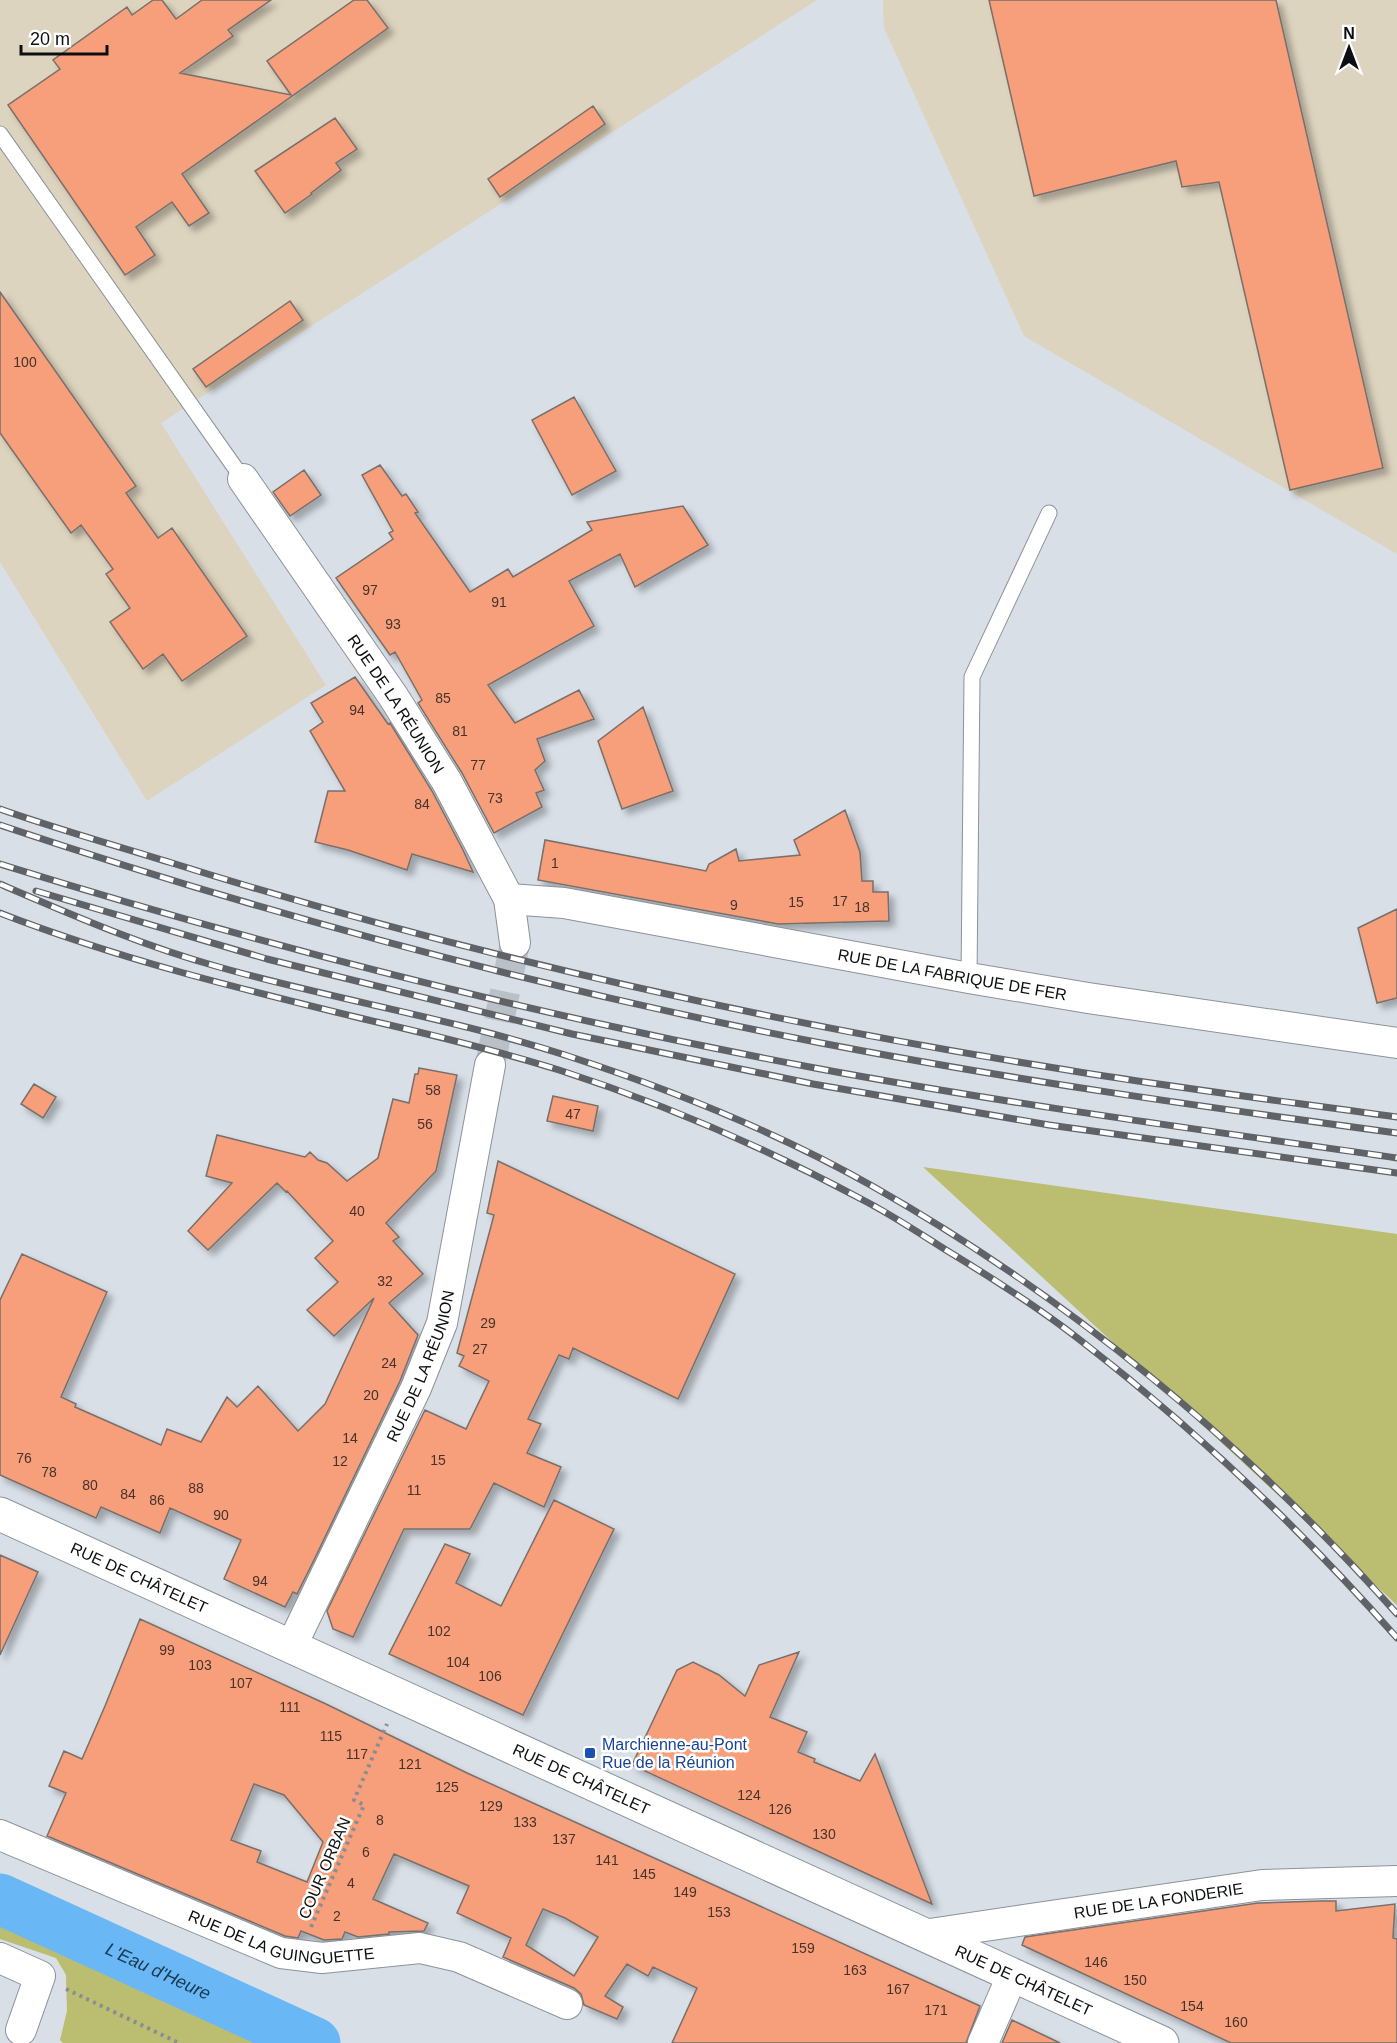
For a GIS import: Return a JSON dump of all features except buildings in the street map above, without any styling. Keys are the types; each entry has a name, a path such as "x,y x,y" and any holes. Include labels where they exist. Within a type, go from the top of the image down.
{"main road":[{"name":"RUE DE CHÂTELET","path":"0,1514 1162,2043"}],"street":[{"name":"RUE DE LA RÉUNION","path":"243,479 393,696 447,782 509,899 515,944"},
{"name":"RUE DE LA FABRIQUE DE FER","path":"509,899 564,903 1088,998 1397,1043"},
{"name":"RUE DE LA RÉUNION","path":"291,1647 416,1388 442,1323 490,1065"},
{"name":"RUE DE LA GUINGUETTE","path":"0,1835 280,1953 322,1958 420,1948 459,1957 567,2004"},
{"name":"RUE DE LA FONDERIE","path":"923,1935 1262,1885 1397,1881"},
{"path":"0,1958 40,1976 21,2030"},
{"path":"983,2043 1012,1976"}],"lane":[{"path":"0,134 243,479"},
{"path":"969,978 972,677 1049,513"}],"path":[{"name":"COUR ORBAN","path":"300,1955 364,1804 354,1800 399,1696"},
{"path":"40,1976 179,2043"}],"shaded area":[{"path":"0,0 817,0 161,423 326,685 147,801 0,562"},
{"path":"883,0 1397,0 1397,554 1024,336 884,28"}],"green space":[{"path":"923,1167 1397,1234 1397,1605"},
{"path":"0,1918 71,1951 113,1967 215,2018 258,2043 63,2043 60,2040 67,2011 66,1975 56,1958 0,1939"}],"waterway":[{"name":"L'Eau d'Heure","path":"0,1899 315,2043"}],"tunnel":[{"path":"490,1065 515,943"}],"railway":[{"path":"0,809 280,896 389,926 499,955 720,1006 1055,1068 1397,1117"},
{"path":"0,825 203,889 407,948 717,1022 1036,1081 1397,1133"},
{"path":"0,864 202,924 404,978 712,1048 960,1093 1397,1158"},
{"path":"0,884 108,929 191,959 307,990 484,1032 610,1070 726,1114 838,1167 947,1231 1018,1277 1153,1379 1218,1434 1280,1492 1397,1614"},
{"path":"36,891 267,959 572,1034 813,1084 1049,1125 1397,1173"},
{"path":"0,913 89,945 180,972 462,1043 559,1070 676,1112 826,1181 895,1218 1014,1293 1123,1374 1206,1445 1285,1519 1397,1638"}],"place":[{"name":"Marchienne-au-Pont Rue de la Réunion","path":"590,1753"}]}
